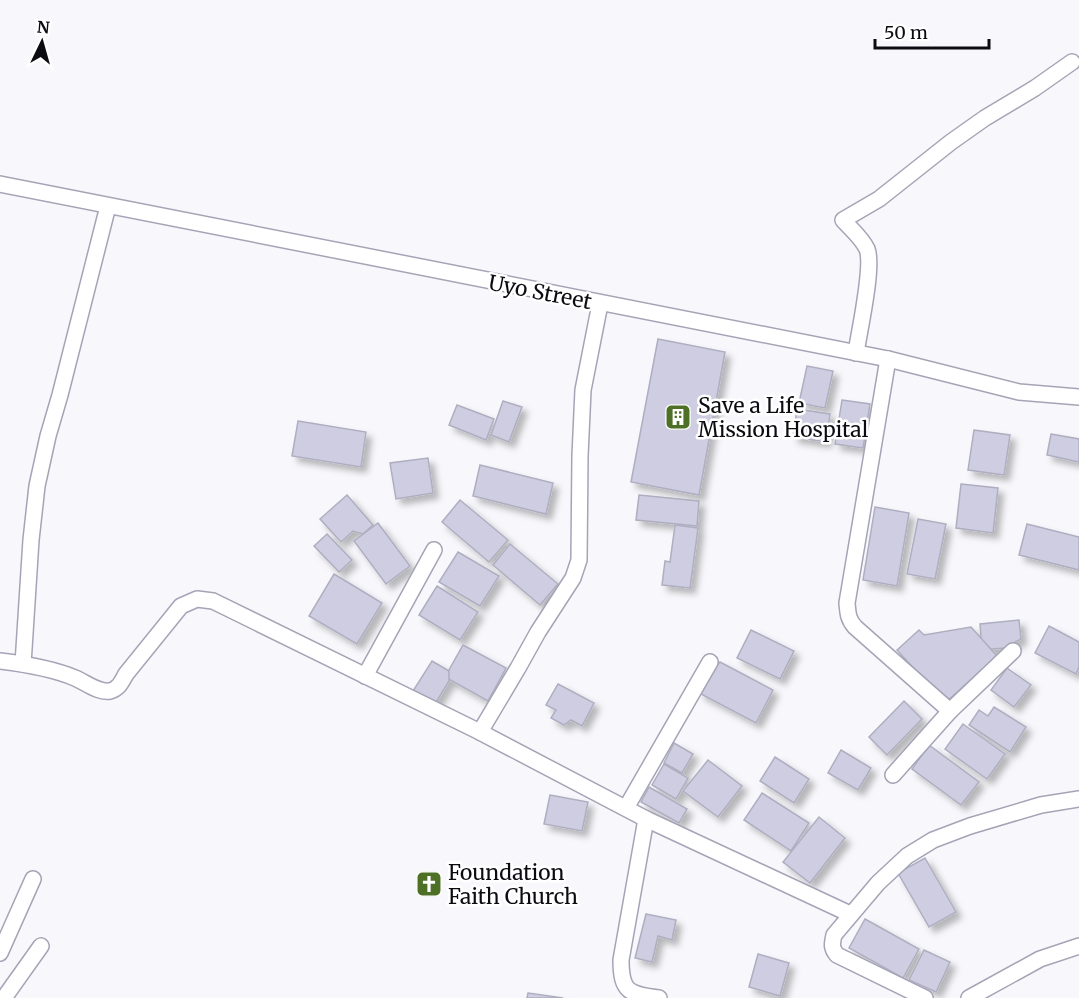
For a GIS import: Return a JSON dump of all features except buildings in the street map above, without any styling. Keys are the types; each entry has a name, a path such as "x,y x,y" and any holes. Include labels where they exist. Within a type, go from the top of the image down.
{"street":[{"path":"856,353 869,266 868,251 861,239 843,220 879,199 985,118 1035,88 1072,62"},
{"name":"Uyo Street","path":"0,184 888,359 1019,392 1079,397"},
{"path":"23,664 37,486 108,206"},
{"path":"480,732 538,632 573,578 579,560 582,390 600,303"},
{"path":"888,359 847,603 849,620 950,711"},
{"path":"365,676 434,550"},
{"path":"0,661 61,672 99,690 110,691 119,687 126,674 181,606 196,599 213,601 480,732 646,819 850,914"},
{"path":"893,775 950,711 1013,651"},
{"path":"626,808 710,662"},
{"path":"925,998 837,955 832,950 834,935 850,914 907,856 933,840 970,826 1041,805 1079,799"},
{"path":"646,819 621,960 621,976 627,989 637,995 655,998"},
{"path":"0,953 33,879"},
{"path":"4,998 41,946"},
{"path":"969,998 1040,959 1079,946"}],"place":[{"name":"Save a Life Mission Hospital","path":"678,417"},
{"name":"Foundation Faith Church","path":"429,884"}]}
